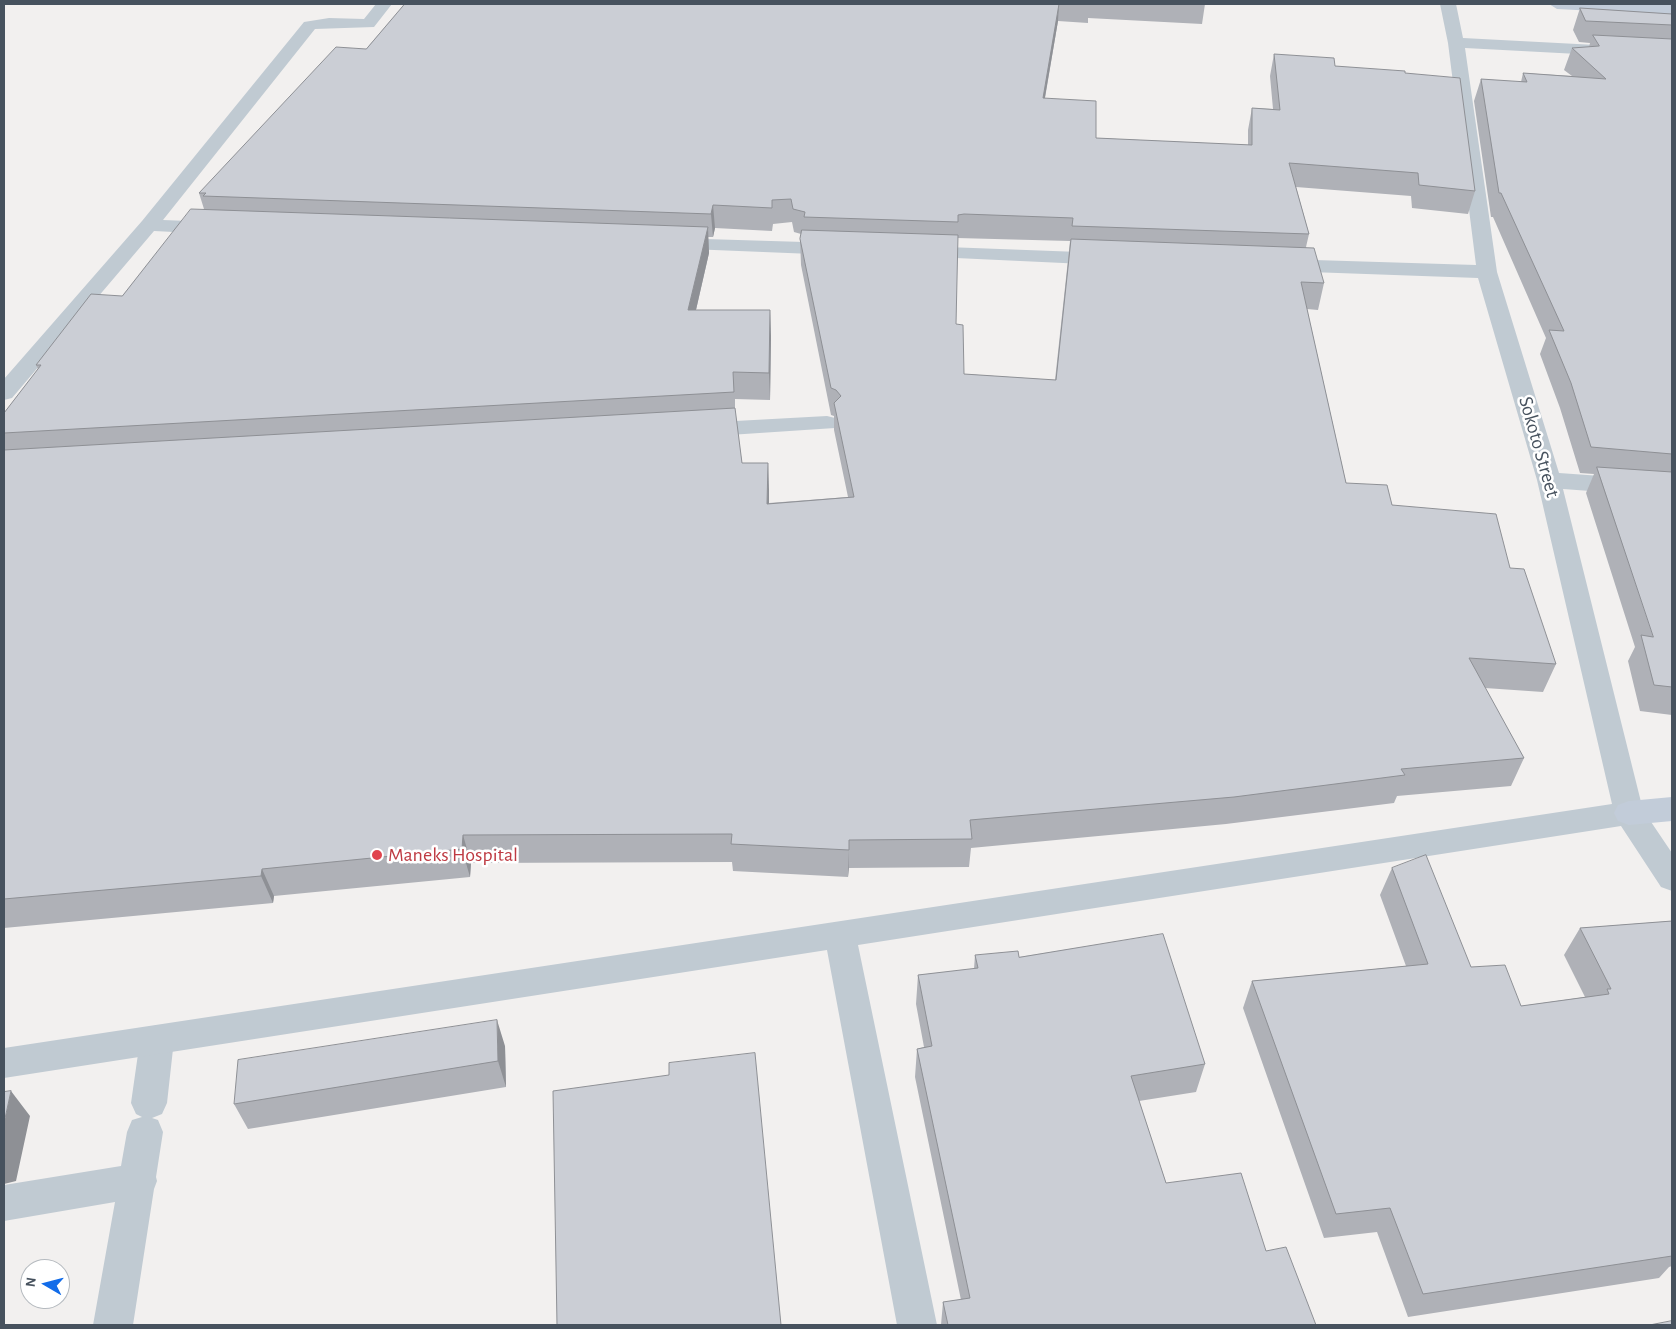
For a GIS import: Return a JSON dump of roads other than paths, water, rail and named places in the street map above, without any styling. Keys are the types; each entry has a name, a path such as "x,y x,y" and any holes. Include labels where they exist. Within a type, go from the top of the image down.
{"main road":[{"path":"1557,4 1672,10"},
{"path":"1629,813 1672,809"}],"street":[{"path":"4,393 148,225 310,26 328,23 368,24 384,4"},
{"name":"Sokoto Street","path":"1448,4 1456,43 1487,272 1550,480 1629,813 1672,878"},
{"path":"1456,43 1672,54"},
{"path":"148,225 228,228"},
{"path":"658,243 858,250"},
{"path":"898,252 1127,260"},
{"path":"1267,265 1487,272"},
{"path":"678,432 827,423"},
{"path":"1550,480 1672,489"},
{"path":"4,1063 1629,813"},
{"path":"840,934 917,1325"},
{"path":"113,1325 139,1182 157,1040"},
{"path":"4,1204 139,1182"}],"place":[{"name":"Maneks Hospital","path":"377,855"}]}
